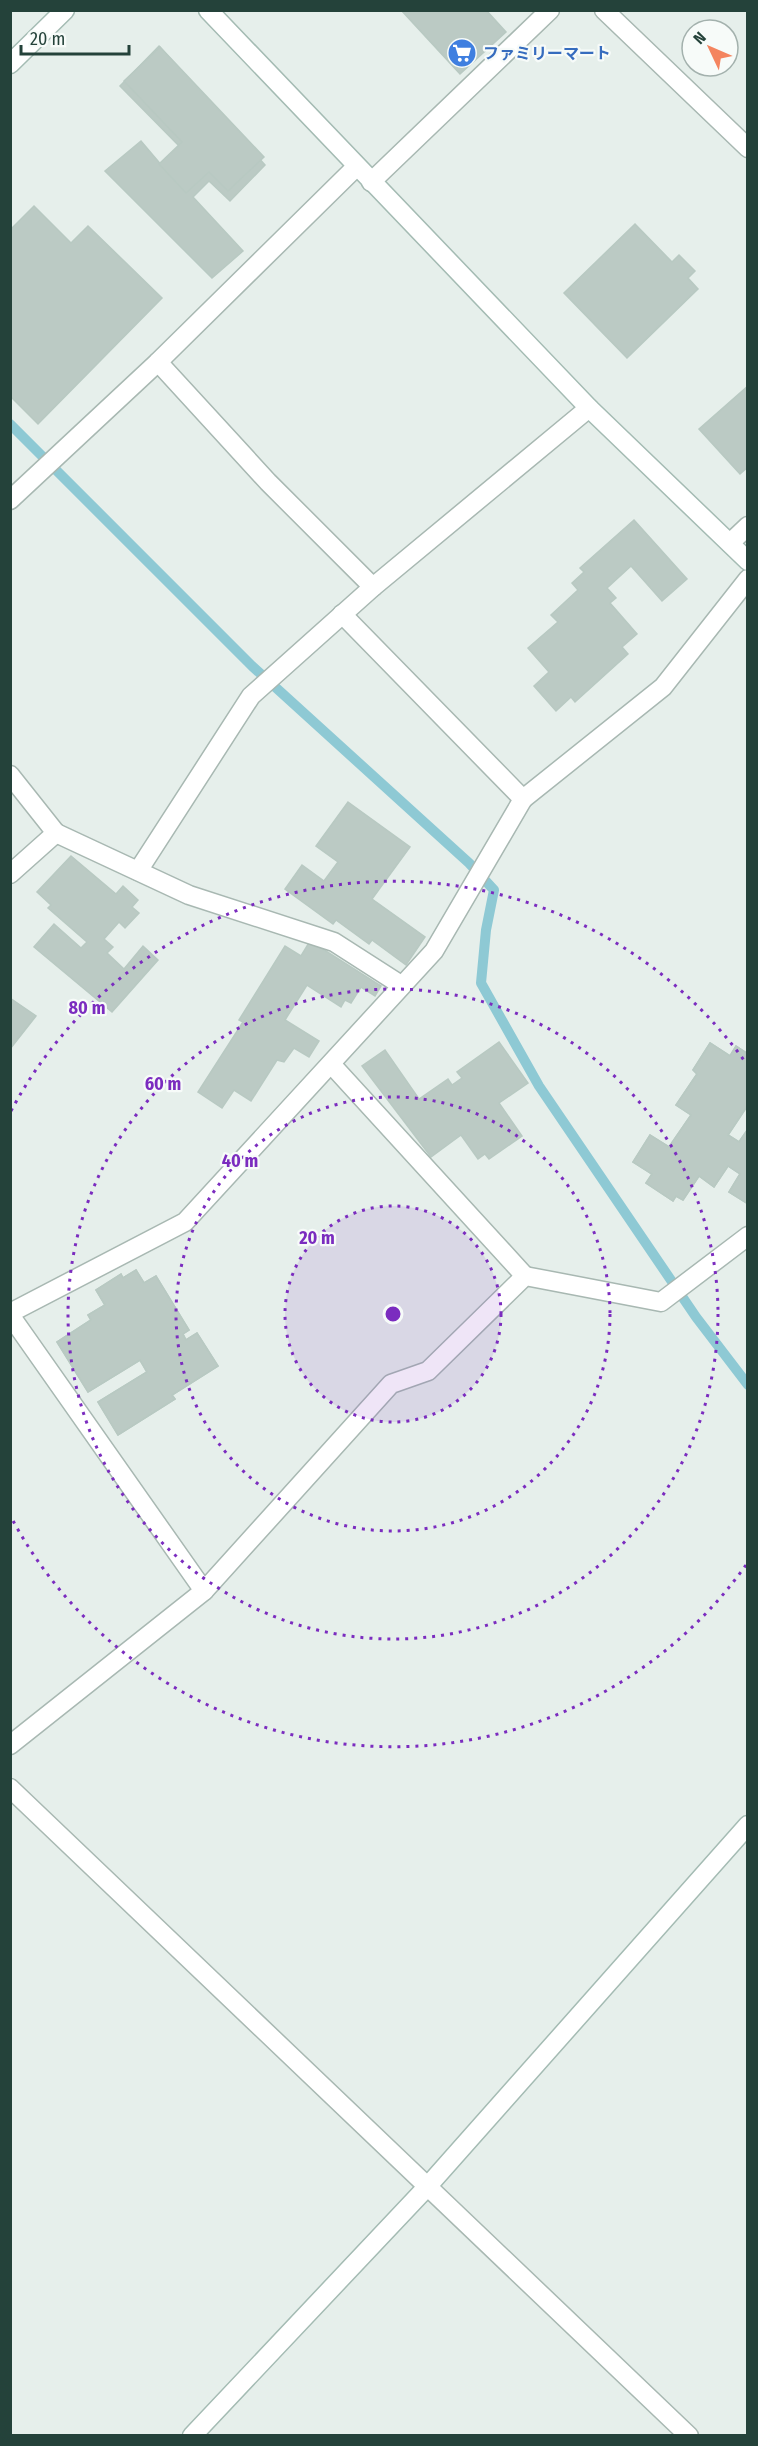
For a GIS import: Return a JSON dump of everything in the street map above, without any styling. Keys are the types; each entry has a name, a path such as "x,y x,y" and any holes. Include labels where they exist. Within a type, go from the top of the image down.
{"street":[{"path":"10,64 65,10"},
{"path":"208,10 589,408 747,561"},
{"path":"371,182 550,10"},
{"path":"604,10 747,148"},
{"path":"10,500 158,362 356,167"},
{"path":"158,362 268,482 373,587"},
{"path":"138,871 251,696 373,587 589,408"},
{"path":"730,543 747,526"},
{"path":"204,1591 10,1314 185,1222 333,1065 401,985 434,951 523,799 663,687 747,579"},
{"path":"342,614 523,799"},
{"path":"10,775 57,833 189,895 334,942 401,985"},
{"path":"10,874 57,833"},
{"path":"333,1065 525,1276 661,1302 747,1236"},
{"path":"10,1745 204,1591 390,1384 428,1371 525,1276"},
{"path":"10,1788 689,2436"},
{"path":"192,2436 426,2187 747,1825"}],"building":[{"name":"ファミリーマート","path":"401,10 486,10 506,32 460,74"},
{"path":"159,46 265,165 230,201 209,181 193,197 243,251 212,278 105,171 141,141 163,167 183,150 120,86"},
{"path":"160,47 264,157 228,191 209,172 186,193 159,164 182,142 124,81"},
{"path":"34,206 71,243 88,226 162,298 38,424 10,396 10,230"},
{"path":"635,224 672,262 679,255 695,271 688,278 698,289 627,358 564,293"},
{"path":"748,386 748,467 740,474 699,429"},
{"path":"634,520 687,579 662,601 631,566 607,588 616,598 610,603 637,634 622,647 628,654 575,702 571,697 556,711 534,686 549,672 528,648 558,622 551,615 578,590 572,583 584,572 580,568"},
{"path":"348,802 410,847 372,899 425,937 406,965 372,940 369,944 336,920 333,924 285,889 302,865 324,881 338,862 316,846"},
{"path":"71,856 116,894 123,886 138,900 132,907 139,913 125,928 119,922 104,939 113,947 107,953 124,969 143,946 158,960 112,1012 34,947 54,924 81,948 87,942 48,908 51,905 37,892"},
{"path":"310,941 381,986 375,996 361,987 351,1003 345,1000 341,1007 307,985 285,1020 319,1041 309,1057 294,1048 284,1062 277,1060 251,1101 234,1090 222,1108 198,1092 243,1022 239,1020 285,946 301,956"},
{"path":"10,998 36,1016 10,1049"},
{"path":"499,1042 528,1083 499,1103 522,1136 489,1159 485,1154 478,1159 461,1135 431,1157 362,1066 385,1050 419,1099 448,1079 452,1085 462,1078 457,1072"},
{"path":"710,1043 730,1056 736,1046 748,1054 748,1105 728,1135 739,1142 748,1129 748,1204 729,1192 740,1174 728,1166 714,1187 699,1176 683,1200 676,1196 673,1201 646,1183 652,1174 633,1162 650,1135 669,1147 691,1115 676,1105 697,1074 693,1070"},
{"path":"710,1043 730,1056 736,1046 748,1054 748,1105 728,1135 739,1142 748,1129 748,1204 729,1192 740,1174 728,1166 714,1187 699,1176 683,1200 676,1196 673,1201 646,1183 652,1174 633,1162 650,1135 669,1147 691,1115 676,1105 697,1074 693,1070"},
{"path":"136,1270 144,1283 156,1276 189,1330 183,1334 186,1340 197,1333 218,1366 172,1395 175,1399 118,1435 98,1402 147,1372 140,1360 88,1392 57,1342 91,1320 88,1315 105,1305 96,1290 121,1274 123,1278"},
{"path":"136,1270 144,1283 156,1276 189,1330 183,1334 186,1340 197,1333 218,1366 172,1395 175,1399 118,1435 98,1402 147,1372 140,1360 88,1392 57,1342 91,1320 88,1315 105,1305 96,1290 121,1274 123,1278"}],"waterway":[{"path":"10,424 252,666 469,863 494,890 486,930 481,983 539,1086 696,1317 748,1385"}],"place":[{"name":"ファミリーマート","path":"462,53"}]}
